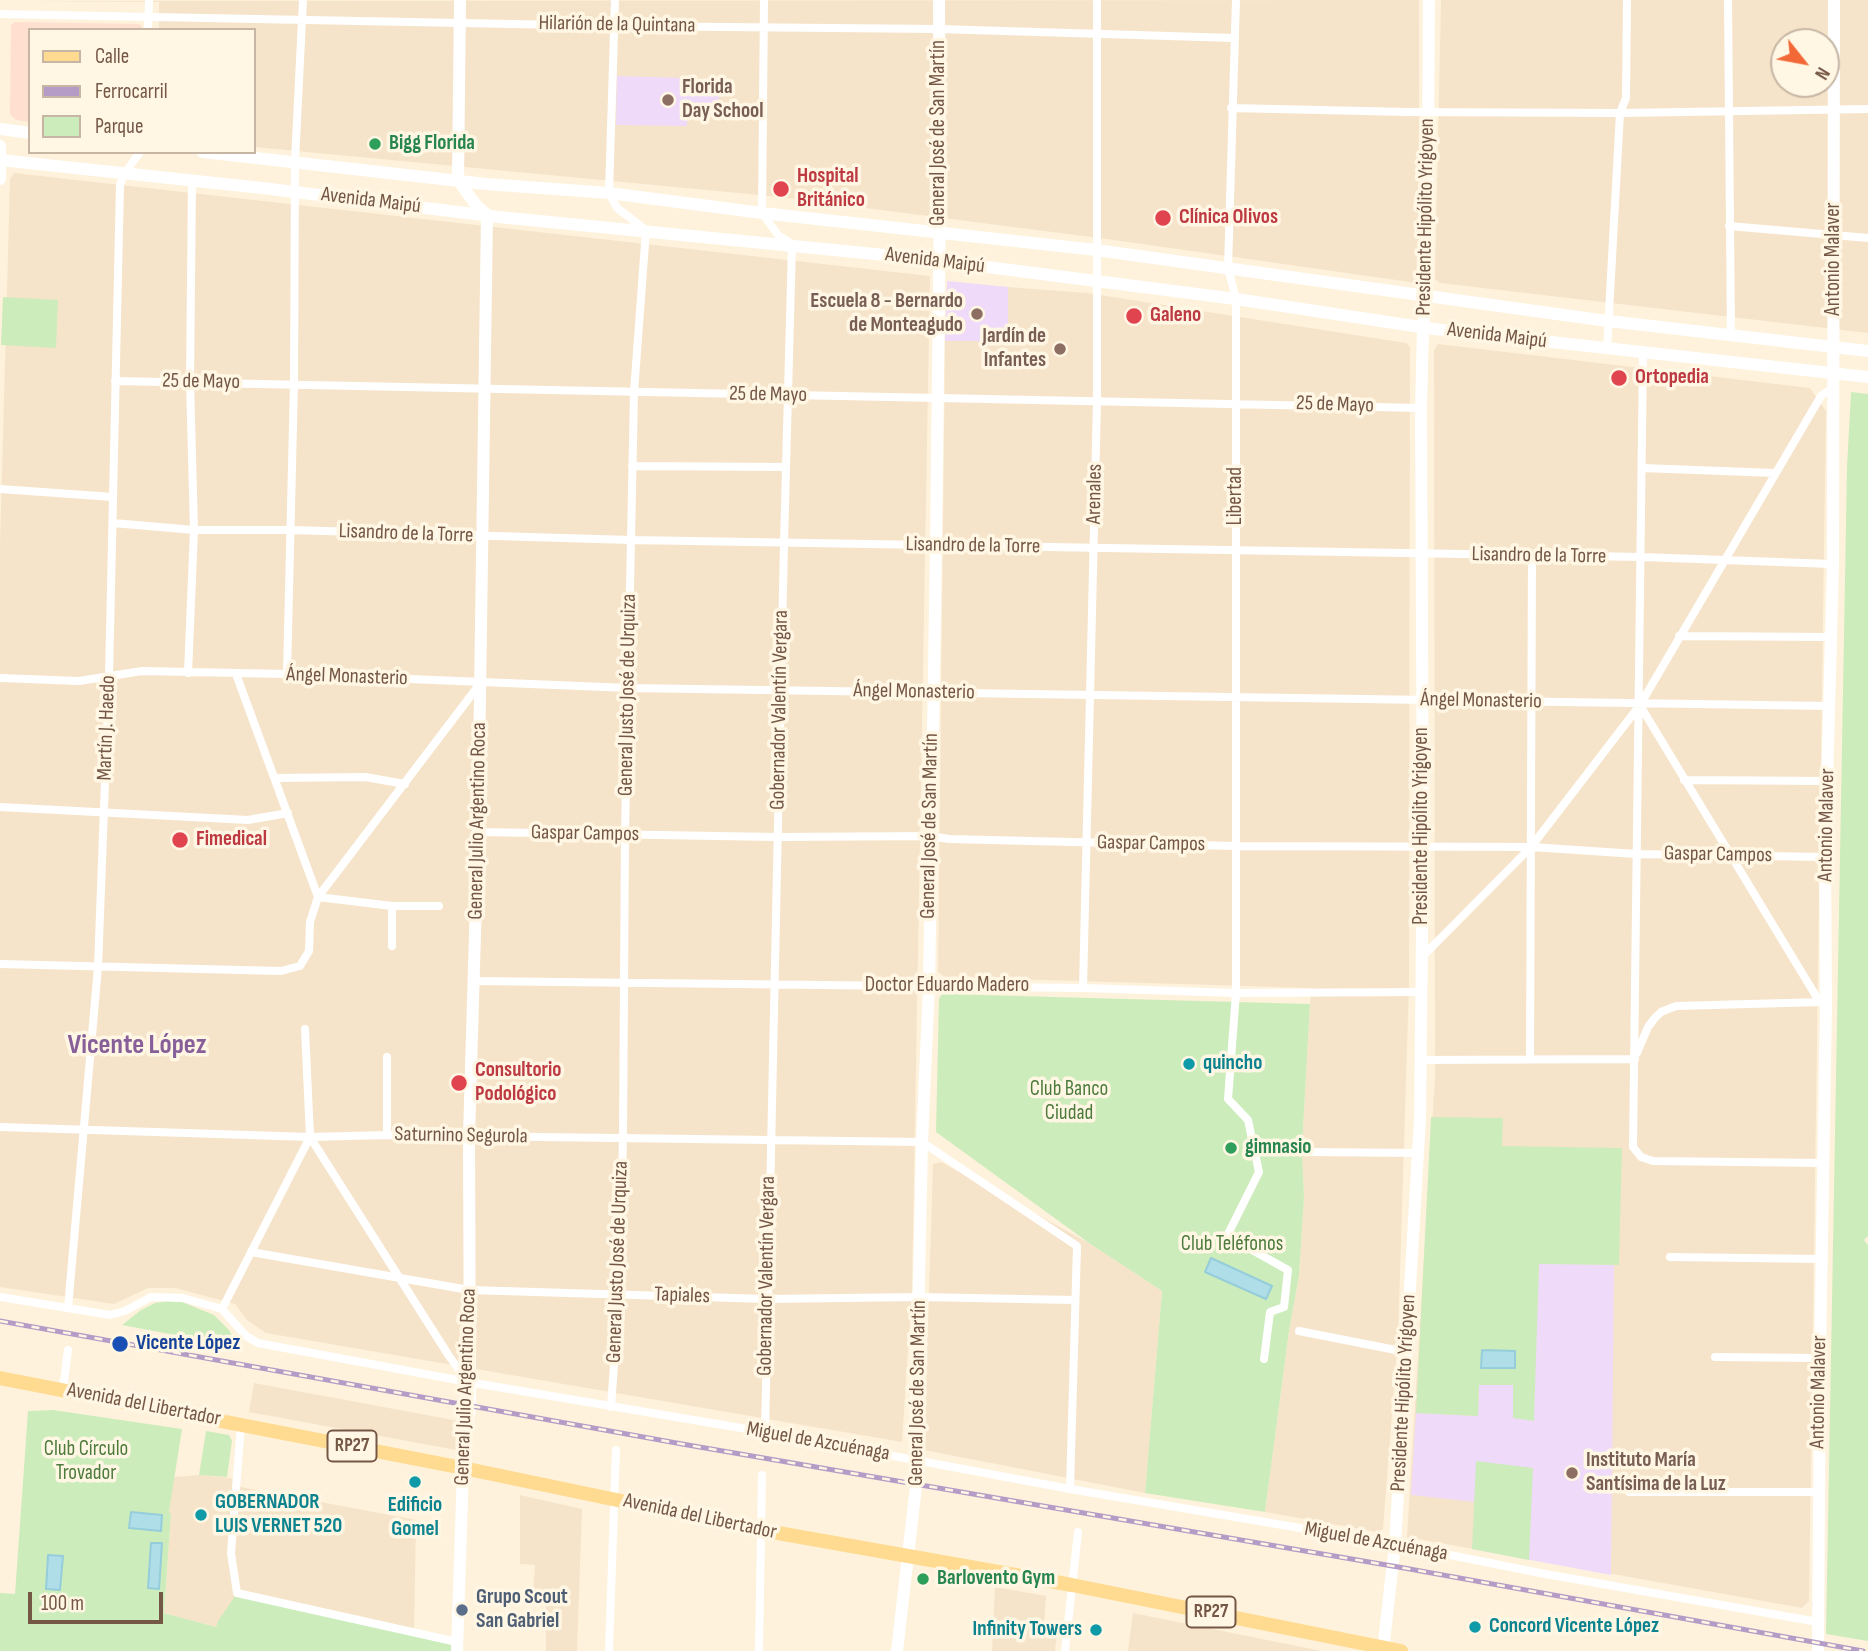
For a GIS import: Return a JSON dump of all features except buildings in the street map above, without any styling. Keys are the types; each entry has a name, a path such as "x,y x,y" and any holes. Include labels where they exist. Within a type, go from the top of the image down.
{"main road":[{"name":"Avenida del Libertador","path":"0,1378 463,1468 761,1530 1072,1585 1348,1645 1401,1651"}],"street":[{"path":"148,28 149,0"},
{"path":"287,674 294,383 295,162 303,0"},
{"path":"460,0 458,180 486,215"},
{"path":"615,0 610,193 617,208 646,230"},
{"path":"764,0 762,213 778,235 792,244"},
{"name":"General José de San Martín","path":"897,1651 918,1469 915,1459 922,1142 929,986 936,545 940,233 939,0"},
{"name":"Arenales","path":"1083,988 1097,402 1097,0"},
{"name":"Libertad","path":"1236,0 1228,268 1236,299 1236,993 1228,1099 1248,1119 1259,1172 1227,1236 1288,1270 1284,1307 1270,1312 1264,1359"},
{"name":"Presidente Hipólito Yrigoyen","path":"1384,1649 1395,1545 1421,1060 1421,408 1426,297 1429,0"},
{"path":"1607,349 1620,113 1626,98 1627,0"},
{"path":"1728,0 1731,337"},
{"name":"Antonio Malaver","path":"1818,1651 1818,1492 1825,1163 1825,857 1833,564 1834,0"},
{"name":"Hilarión de la Quintana","path":"0,14 615,26 939,29 1234,38"},
{"path":"1231,108 1620,113 1868,109"},
{"path":"0,129 28,133"},
{"path":"0,146 0,179"},
{"name":"Martín J. Haedo","path":"68,1308 98,967 109,676 120,185 124,174 139,154"},
{"name":"Avenida Maipú","path":"221,154 458,180 610,193 762,213 1096,250 1608,321 1868,351"},
{"name":"Avenida Maipú","path":"0,160 295,191 486,215 939,261 1834,381 1868,377"},
{"path":"188,673 194,530 190,382 192,180"},
{"name":"General Julio Argentino Roca","path":"457,1646 463,1468 470,1404 469,1136 481,682 486,215"},
{"path":"1729,226 1868,238"},
{"name":"General Justo José de Urquiza","path":"611,1407 619,1294 623,1138 625,834 634,391 646,230"},
{"name":"Gobernador Valentín Vergara","path":"765,1432 783,543 792,244"},
{"path":"1643,354 1633,1147 1641,1157 1653,1161 1825,1163"},
{"name":"25 de Mayo","path":"115,380 1421,408"},
{"path":"1421,959 1531,847 1640,705 1821,396 1834,381"},
{"path":"632,466 785,467"},
{"path":"1642,468 1775,473"},
{"path":"0,489 113,497"},
{"name":"Lisandro de la Torre","path":"113,523 194,530 1642,557 1833,564"},
{"path":"1530,1059 1532,555"},
{"path":"1679,636 1831,637"},
{"name":"Ángel Monasterio","path":"0,678 65,681 133,671 287,674 628,688 1829,706"},
{"path":"236,674 318,897"},
{"path":"0,964 281,971 300,966 309,951 310,922 318,897 481,682"},
{"path":"1640,705 1823,1002"},
{"path":"275,778 365,777 405,783"},
{"path":"1684,780 1827,781"},
{"path":"0,807 248,820 288,813"},
{"name":"Gaspar Campos","path":"478,832 777,837 930,836 949,839 1236,846 1531,847 1637,853 1825,857"},
{"path":"318,897 392,906 439,906"},
{"path":"392,906 392,946"},
{"name":"Doctor Eduardo Madero","path":"474,981 1083,988 1236,993 1420,992"},
{"path":"1634,1059 1648,1027 1661,1012 1676,1006 1823,1002"},
{"path":"0,1297 103,1315 117,1315 150,1297 165,1296 192,1300 222,1309 310,1137 305,1029"},
{"path":"387,1057 387,1135"},
{"path":"1421,1060 1634,1059"},
{"name":"Saturnino Segurola","path":"0,1127 310,1137 387,1135 922,1142"},
{"path":"310,1137 468,1382"},
{"path":"922,1142 1077,1246 1070,1489"},
{"path":"1310,1152 1418,1153"},
{"name":"Tapiales","path":"251,1252 469,1290 766,1299 919,1297 1074,1300"},
{"path":"1671,1257 1822,1259"},
{"name":"Miguel de Azcuénaga","path":"222,1309 246,1336 258,1342 468,1382 765,1432 1818,1622"},
{"path":"1299,1331 1406,1352"},
{"path":"63,1389 68,1350"},
{"path":"1715,1357 1820,1358"},
{"path":"241,1424 231,1553 237,1593 457,1646"},
{"path":"609,1651 616,1451"},
{"path":"759,1651 762,1475"},
{"path":"1629,1492 1818,1492"},
{"path":"1065,1651 1078,1532"}],"shaded area":[{"path":"1419,0 1419,280 1417,283 780,197 256,147 256,28 159,28 159,2 13,1"},
{"path":"1441,0 1868,0 1868,333 1440,283 1435,279"},
{"path":"15,22 142,26 28,28 28,122 16,120 10,114 11,25"},
{"name":"Florida Day School","path":"617,76 686,78 687,88 719,89 719,111 688,111 687,126 616,125"},
{"path":"14,173 930,276 912,1291 902,1442 266,1333 247,1320 235,1304 175,1288 148,1288 114,1304 0,1287 0,544 10,179"},
{"name":"Escuela 8 - Bernardo de Monteagudo","path":"947,281 1008,287 1008,341 945,341"},
{"path":"1008,287 1087,293 1406,343 1410,347 1409,984 1398,1338 1383,1529 1378,1532 1265,1512 1299,1276 1304,1198 1302,1147 1311,988 945,977 938,972 945,341 1008,341"},
{"path":"1438,344 1810,388 1826,411 1809,1601 1802,1608 1407,1537 1435,1076 1434,350"},
{"path":"941,1162 1089,1243 1162,1291 1145,1493 924,1450 933,1164"},
{"name":"Instituto María Santísima de la Luz","path":"1539,1263 1614,1265 1611,1575 1472,1549 1476,1502 1411,1495 1416,1413 1478,1416 1479,1385 1534,1385"},
{"path":"254,1383 459,1421 456,1450 249,1412"},
{"path":"199,1475 231,1478 236,1486 416,1520 414,1633 238,1593 216,1627 164,1613 171,1515 169,1512 174,1477"},
{"path":"520,1495 582,1509 577,1651 546,1651 546,1593 533,1594 535,1565 520,1564"},
{"path":"995,1587 1046,1596 1044,1629 1057,1631 1055,1651 992,1651"},
{"path":"1133,1613 1322,1651 1128,1651"}],"green space":[{"path":"3,297 58,300 56,348 1,345"},
{"path":"1851,392 1868,394 1868,1236 1864,1240 1868,1245 1868,1641 1826,1634 1847,467"},
{"path":"944,994 1310,1004 1302,1147 1304,1198 1299,1276 1265,1512 1145,1493 1162,1291 1089,1243 936,1132 939,999"},
{"path":"1431,1117 1503,1118 1502,1146 1622,1148 1619,1265 1539,1264 1534,1421 1513,1418 1513,1385 1479,1385 1478,1416 1416,1413"},
{"path":"182,1302 214,1315 229,1330 238,1347 122,1325 141,1310 155,1303"},
{"name":"Club Círculo Trovador","path":"53,1410 182,1429 169,1512 164,1613 216,1627 237,1593 457,1642 457,1651 0,1651 0,1593 15,1594 28,1411"},
{"path":"206,1431 229,1435 232,1441 227,1477 199,1475"},
{"path":"1476,1461 1533,1468 1529,1560 1472,1549"}],"water":[{"path":"1211,1258 1272,1286 1266,1299 1205,1272"},
{"path":"1482,1350 1515,1351 1515,1368 1481,1368"},
{"path":"131,1512 162,1515 161,1531 129,1528"},
{"path":"151,1543 162,1543 159,1589 148,1588"},
{"path":"48,1555 63,1556 60,1590 46,1589"}],"railway":[{"path":"0,1321 682,1444 1404,1568 1863,1651"}],"place":[{"name":"Florida Day School","path":"668,100"},
{"name":"Bigg Florida","path":"375,144"},
{"name":"Hospital Británico","path":"781,189"},
{"name":"Clínica Olivos","path":"1163,218"},
{"name":"Escuela 8 - Bernardo de Monteagudo","path":"977,314"},
{"name":"Galeno","path":"1134,316"},
{"name":"Jardín de Infantes","path":"1060,349"},
{"name":"Ortopedia","path":"1619,378"},
{"name":"Fimedical","path":"180,840"},
{"name":"quincho","path":"1189,1064"},
{"name":"Consultorio Podológico","path":"459,1083"},
{"name":"gimnasio","path":"1231,1148"},
{"name":"Vicente López","path":"120,1344"},
{"name":"Instituto María Santísima de la Luz","path":"1572,1473"},
{"name":"Edificio Gomel","path":"415,1482"},
{"name":"GOBERNADOR LUIS VERNET 520","path":"201,1515"},
{"name":"Barlovento Gym","path":"923,1579"},
{"name":"Grupo Scout San Gabriel","path":"462,1610"},
{"name":"Concord Vicente López","path":"1475,1627"},
{"name":"Infinity Towers","path":"1096,1630"}],"district":[{"name":"Vicente López","path":"137,1046"}],"park label":[{"name":"Club Banco Ciudad","path":"1069,1102"},
{"name":"Club Teléfonos","path":"1232,1245"}]}
